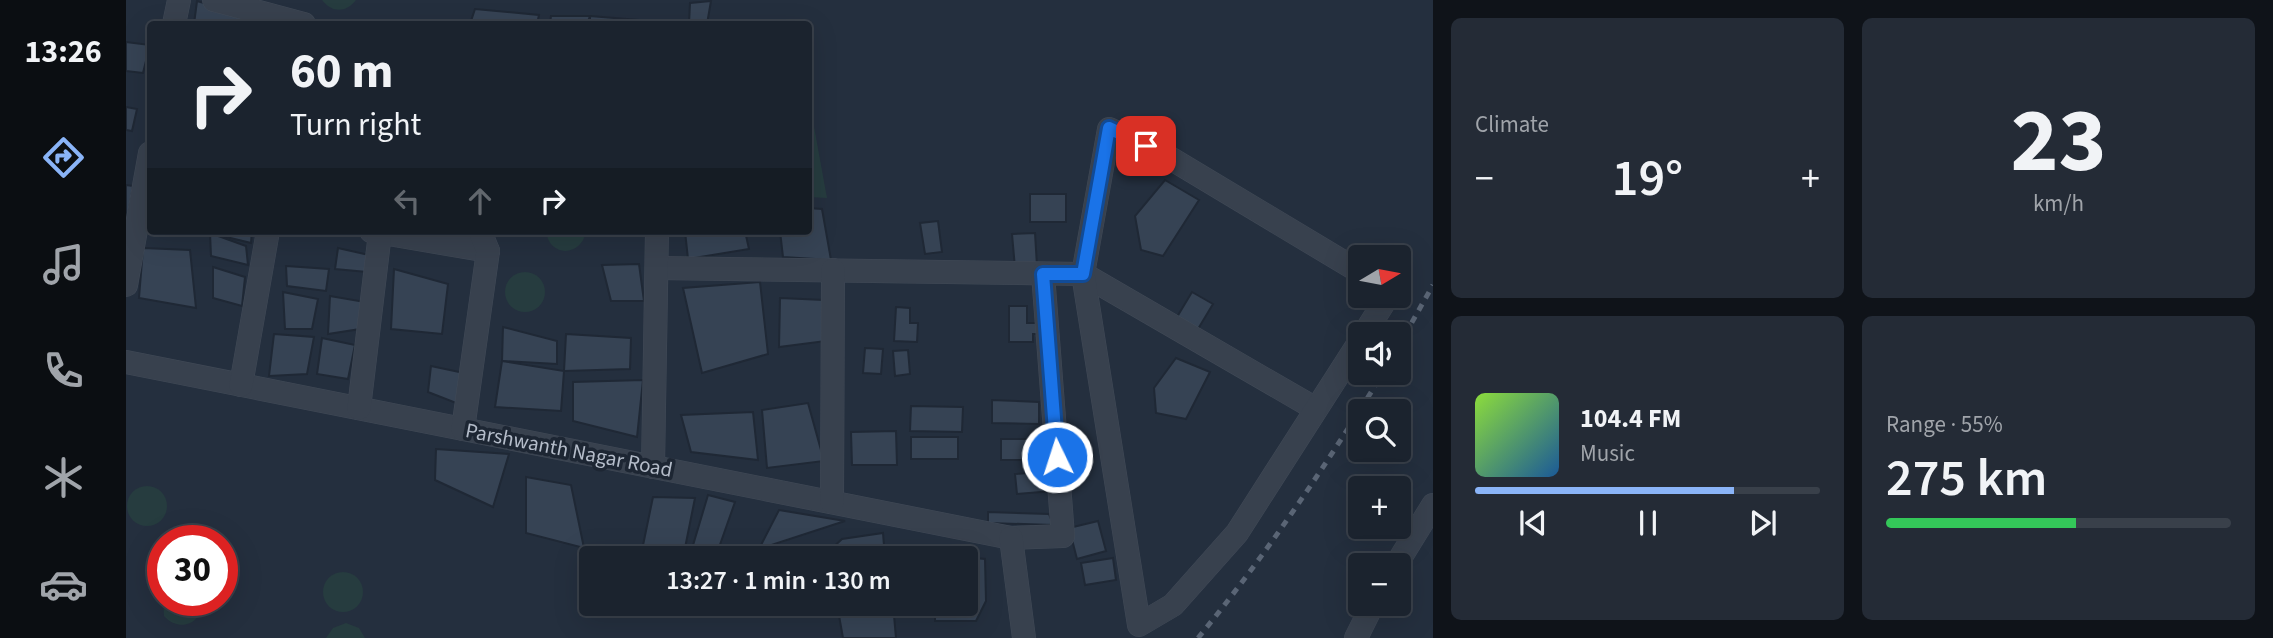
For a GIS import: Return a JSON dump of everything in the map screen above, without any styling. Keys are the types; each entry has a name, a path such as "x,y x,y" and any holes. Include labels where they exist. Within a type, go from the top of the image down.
{"street":[{"path":"175,21 179,0"},
{"path":"215,0 293,21"},
{"path":"1348,265 1165,155 1109,128 1083,274 1139,625 1173,605 1237,533 1348,360"},
{"path":"126,285 147,170"},
{"path":"241,385 267,235"},
{"path":"359,408 376,235"},
{"path":"412,235 484,241 463,429"},
{"path":"653,467 657,235"},
{"path":"657,268 1083,274 1316,409"},
{"path":"832,502 833,270"},
{"name":"Parshwanth Nagar Road","path":"126,362 1011,538 1063,536 1043,274"},
{"path":"1403,553 1433,505"},
{"path":"1011,538 1024,638"},
{"path":"1356,638 1367,616"}],"green space":[{"path":"322,0 356,0 339,10"},
{"path":"812,116 827,198 812,197"},
{"path":"547,235 585,235 578,246 566,251 559,250 548,240"},
{"path":"525,272 533,273 539,278 544,284 544,300 539,306 533,311 525,312 517,311 511,306 506,300 505,292 506,284 511,278 517,273"},
{"path":"139,487 155,487 166,498 166,514 155,525 139,525 128,514 128,498"},
{"path":"343,572 351,573 357,578 362,584 362,600 357,606 351,611 343,612 335,611 329,606 324,600 323,592 324,584 329,578 335,573"},
{"path":"164,616 198,616 183,625"},
{"path":"346,623 359,628 365,638 326,638 333,628"}],"building":[{"path":"197,1 242,14 242,21 194,21"},
{"path":"711,1 708,21 689,21 690,3"},
{"path":"475,9 539,15 538,21 471,21"},
{"path":"551,16 590,16 588,21 550,21"},
{"path":"590,16 650,21 590,21"},
{"path":"126,42 147,45 143,73 126,71"},
{"path":"126,107 137,109 132,131 126,130"},
{"path":"1165,180 1199,200 1163,256 1141,250 1135,216"},
{"path":"126,185 133,186 126,226"},
{"path":"1030,194 1066,194 1066,222 1030,222"},
{"path":"812,208 822,209 831,260 783,257 780,235 812,235"},
{"path":"938,221 942,252 925,254 920,223"},
{"path":"1035,233 1037,266 1015,268 1012,234"},
{"path":"210,235 216,235 246,246 248,265 211,256"},
{"path":"218,235 252,235 251,243"},
{"path":"685,235 746,235 749,249 688,259"},
{"path":"143,248 190,250 196,308 139,298"},
{"path":"338,248 369,255 367,272 335,269"},
{"path":"639,264 644,301 611,301 602,265"},
{"path":"286,266 329,269 326,291 287,286"},
{"path":"213,267 245,277 242,306 213,298"},
{"path":"394,269 448,284 442,334 391,329"},
{"path":"760,282 768,354 702,373 683,288"},
{"path":"283,292 318,299 312,329 285,329"},
{"path":"1192,292 1213,304 1198,329 1177,317"},
{"path":"330,296 365,302 360,329 328,334"},
{"path":"780,298 824,300 826,341 779,347"},
{"path":"1009,306 1027,306 1027,323 1043,323 1043,334 1033,334 1033,342 1009,342"},
{"path":"896,307 910,308 910,323 918,323 917,342 894,341"},
{"path":"503,327 557,341 557,364 502,361"},
{"path":"274,334 314,337 307,374 269,376"},
{"path":"566,334 631,338 630,369 564,371"},
{"path":"322,338 355,345 348,379 317,374"},
{"path":"865,348 883,349 881,374 863,373"},
{"path":"908,350 910,374 895,376 893,351"},
{"path":"1176,358 1210,372 1186,419 1156,413 1154,388"},
{"path":"502,361 564,371 561,411 495,407"},
{"path":"431,366 464,373 456,403 428,392"},
{"path":"643,380 637,437 573,421 573,382"},
{"path":"992,400 1039,402 1039,424 992,423"},
{"path":"808,403 824,461 767,468 762,410"},
{"path":"911,406 963,407 962,432 910,431"},
{"path":"753,412 758,460 691,452 681,415"},
{"path":"896,431 897,465 852,465 851,432"},
{"path":"911,437 958,437 958,459 911,459"},
{"path":"1001,439 1049,439 1049,460 1001,460"},
{"path":"436,449 509,454 493,507 435,480"},
{"path":"1051,471 1053,491 1017,494 1015,474"},
{"path":"526,477 571,485 584,546 526,533"},
{"path":"708,495 735,502 720,546 693,546"},
{"path":"653,497 695,498 685,546 643,546"},
{"path":"779,510 845,521 768,546 761,546"},
{"path":"988,512 1049,514 1053,525 988,523"},
{"path":"1098,521 1106,551 1077,559 1069,528"},
{"path":"883,533 884,546 834,546 842,539"},
{"path":"978,558 985,559 986,601 976,621 935,621 935,616 978,616"},
{"path":"1113,558 1116,580 1085,585 1081,563"},
{"path":"839,616 894,616 896,638 843,638"}],"railway":[{"path":"1411,324 1433,285"},
{"path":"1198,638 1295,509 1375,385"}],"route":[{"path":"1057,457 1043,274 1083,274 1109,128 1146,146"}]}
